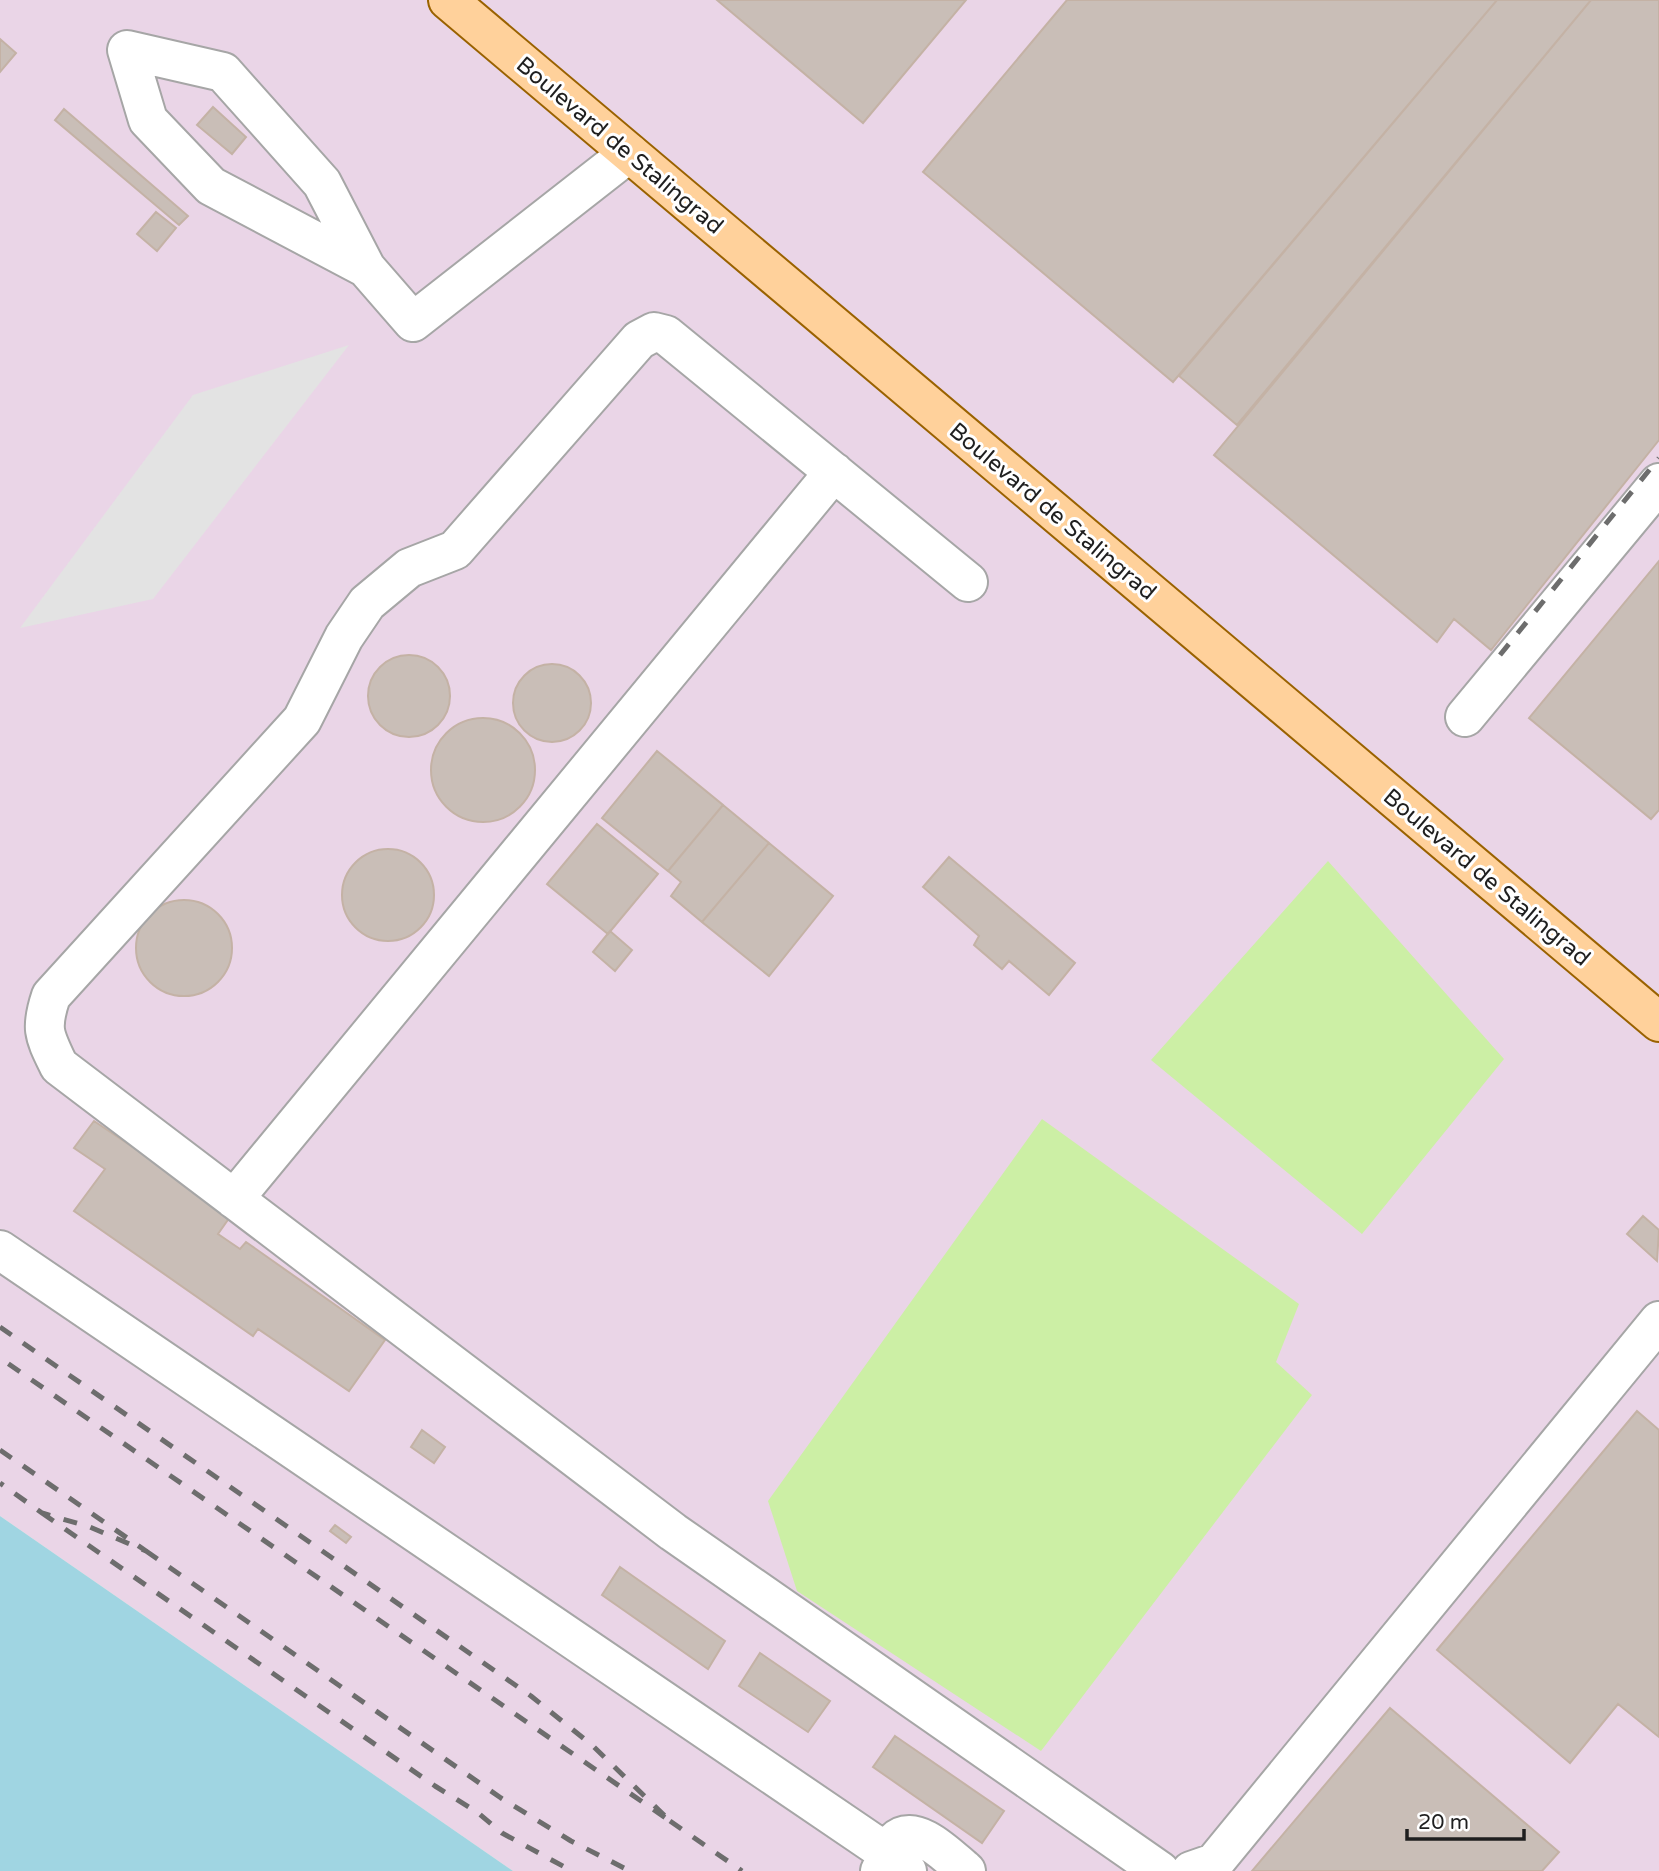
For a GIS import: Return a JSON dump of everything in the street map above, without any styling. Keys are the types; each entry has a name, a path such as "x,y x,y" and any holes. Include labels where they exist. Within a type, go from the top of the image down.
{"main road":[{"name":"Boulevard de Stalingrad","path":"448,0 1659,1022"}],"street":[{"path":"366,268 211,186 148,120 127,50 223,72 322,183 366,268 413,321 629,153"},
{"path":"968,582 666,335 654,332 639,340 454,550 410,568 367,603 344,637 302,720 51,996 43,1018 45,1038 59,1066 673,1532 1160,1871"},
{"path":"234,1199 834,472"},
{"path":"1465,717 1659,483"},
{"path":"0,1250 877,1846 892,1866"},
{"path":"1191,1871 1214,1863 1659,1321"},
{"path":"892,1866 895,1840 908,1834 923,1837 966,1871"}],"shaded area":[{"path":"0,0 1659,0 1659,1871 513,1871 0,1516"},
{"path":"349,345 153,599 20,628 193,395"}],"green space":[{"path":"1328,861 1504,1059 1362,1234 1151,1060"},
{"path":"1042,1119 1299,1304 1276,1362 1312,1395 1041,1751 797,1591 768,1501"}],"water":[{"path":"0,1516 513,1871 0,1871"}],"building":[{"path":"717,0 966,0 863,123"},
{"path":"1067,0 1497,0 1173,382 923,172"},
{"path":"1497,0 1591,0 1237,425 1179,376"},
{"path":"1591,0 1659,0 1659,440 1491,650 1454,619 1437,642 1214,455"},
{"path":"0,39 16,53 0,72"},
{"path":"213,107 246,137 232,154 197,125"},
{"path":"64,109 188,216 179,225 55,120"},
{"path":"156,212 176,228 157,251 137,234"},
{"path":"1659,561 1659,810 1651,819 1529,718"},
{"path":"409,655 425,658 438,667 447,680 450,696 447,712 438,725 425,734 409,737 393,734 380,725 371,712 368,696 371,680 380,667 393,658"},
{"path":"552,664 567,667 580,675 588,688 591,703 588,718 580,731 567,739 552,742 537,739 524,731 516,718 513,703 516,688 524,675 537,667"},
{"path":"483,718 503,722 520,733 531,750 535,770 531,790 520,807 503,818 483,822 463,818 446,807 435,790 431,770 435,750 446,733 463,722"},
{"path":"657,751 723,805 668,871 602,818"},
{"path":"723,805 769,843 702,922 671,896 681,882 668,871"},
{"path":"597,824 658,874 608,934 547,884"},
{"path":"769,843 833,896 769,976 702,922"},
{"path":"379,849 397,849 414,856 427,869 434,886 434,904 427,921 414,934 397,941 379,941 362,934 349,921 342,904 342,886 349,869 362,856"},
{"path":"949,857 1075,963 1049,995 1009,961 1002,969 974,945 979,936 923,887"},
{"path":"184,900 202,904 218,914 228,930 232,948 228,966 218,982 202,992 184,996 166,992 150,982 140,966 136,948 140,930 150,914 166,904"},
{"path":"610,931 632,950 615,971 593,952"},
{"path":"94,1121 232,1214 218,1234 240,1249 246,1242 385,1340 349,1391 258,1329 253,1336 74,1211 105,1169 74,1148"},
{"path":"1643,1216 1659,1230 1657,1261 1627,1234"},
{"path":"1637,1411 1659,1430 1659,1737 1618,1704 1570,1763 1437,1650"},
{"path":"422,1430 445,1447 434,1463 411,1447"},
{"path":"335,1525 351,1537 346,1543 330,1531"},
{"path":"620,1567 725,1641 708,1669 602,1595"},
{"path":"760,1653 830,1701 808,1732 739,1686"},
{"path":"1390,1708 1559,1852 1542,1871 1252,1871"},
{"path":"895,1736 1004,1811 982,1843 873,1767"}],"railway":[{"path":"1500,655 1659,458"},
{"path":"0,1327 531,1696 593,1746 670,1821 0,1358"},
{"path":"0,1450 146,1551 90,1527 42,1513 0,1483"},
{"path":"42,1513 435,1786 477,1812 502,1833 572,1871"},
{"path":"146,1551 501,1798 571,1841 630,1871"},
{"path":"670,1821 742,1871"}]}
